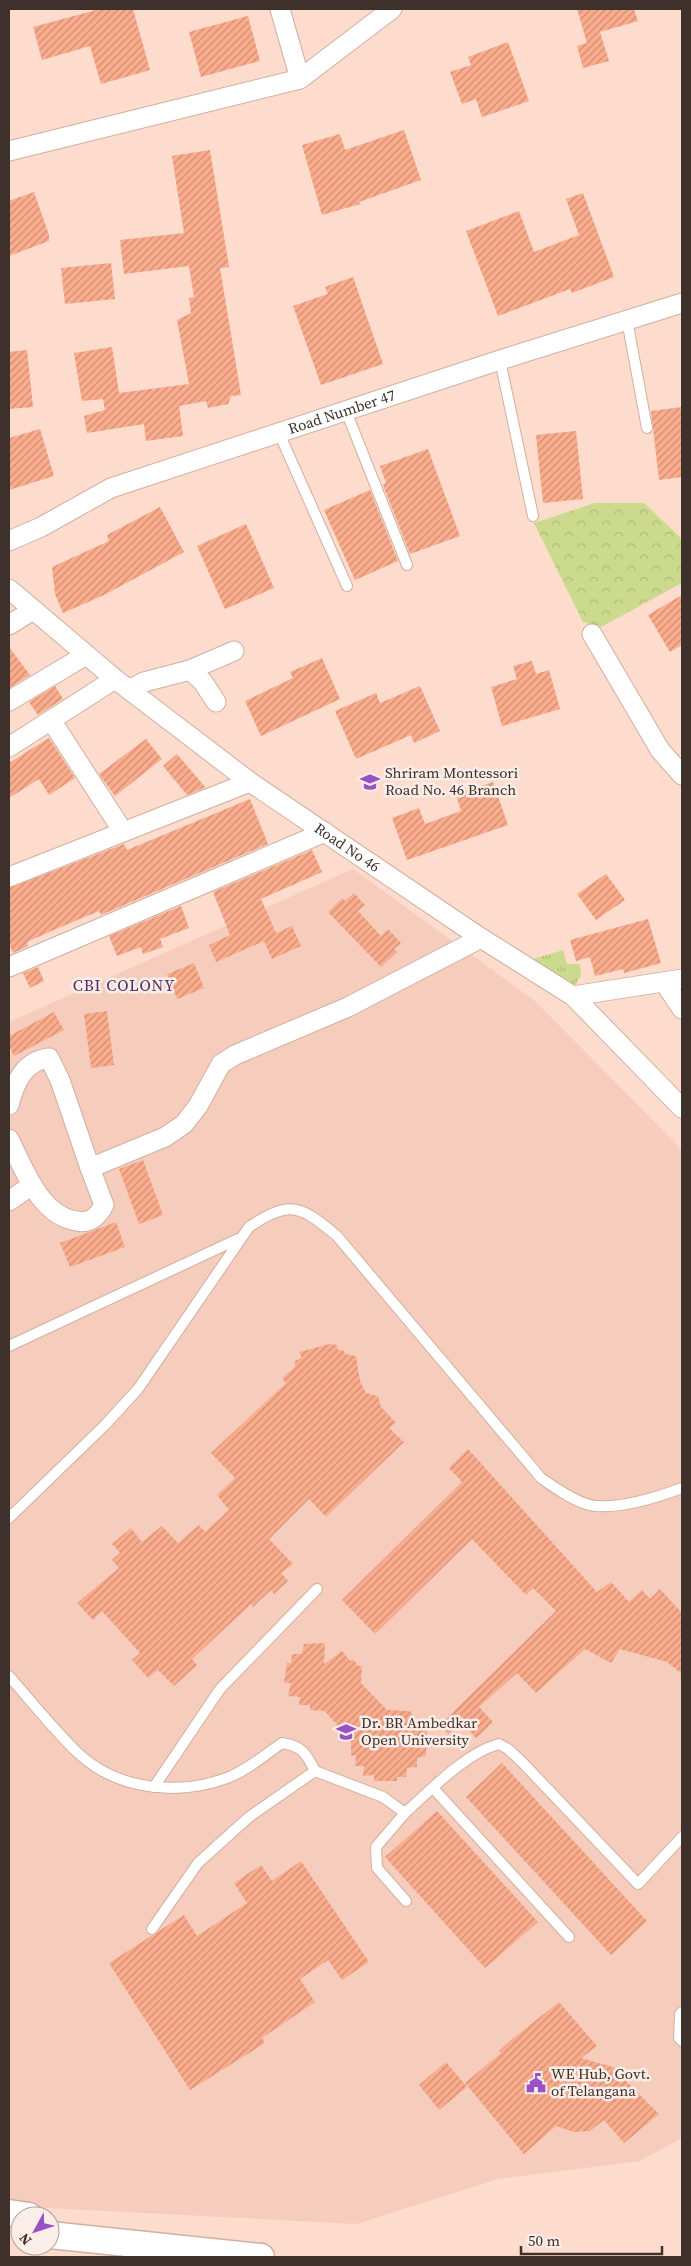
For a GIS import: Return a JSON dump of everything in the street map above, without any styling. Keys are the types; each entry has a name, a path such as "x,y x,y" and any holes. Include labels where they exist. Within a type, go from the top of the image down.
{"main road":[{"path":"60,2220 170,2238 186,2250"},
{"path":"60,2236 261,2257"}],"street":[{"path":"280,9 300,79"},
{"path":"9,151 300,79 392,9"},
{"name":"Road Number 47","path":"9,540 41,527 111,488 500,360 682,303"},
{"name":"Road No 46","path":"9,589 122,684 250,782 481,938 573,996 682,1108"},
{"path":"9,625 33,610"},
{"path":"592,634 660,750 682,775"},
{"path":"9,747 52,720 122,684 144,682 190,670 234,651"},
{"path":"9,701 86,655"},
{"path":"190,670 203,682 216,702"},
{"path":"52,720 122,830"},
{"path":"9,877 122,830 250,782"},
{"path":"9,968 325,832"},
{"path":"90,1168 165,1137 184,1124 198,1106 221,1064 235,1055 348,1007 481,938"},
{"path":"573,996 673,980 682,1009"},
{"path":"9,1105 23,1072 37,1060 50,1058 60,1080 104,1205 98,1216 84,1222 64,1219 32,1185 9,1139"},
{"path":"9,1201 32,1185"}],"lane":[{"path":"627,320 647,428"},
{"path":"500,360 533,516"},
{"path":"346,411 407,564"},
{"path":"279,432 347,586"},
{"path":"9,1518 105,1425 138,1389 160,1360 239,1239 249,1227 272,1212 295,1208 313,1216 338,1236 541,1478 562,1493 595,1506 652,1500 682,1488"},
{"path":"9,1346 239,1239"},
{"path":"154,1787 220,1689 317,1589"},
{"path":"9,1676 78,1754 108,1774 131,1783 176,1789 199,1786 229,1777 282,1743 294,1745 307,1754 315,1771 383,1797 405,1813"},
{"path":"406,1901 377,1868 376,1848 405,1813 433,1788 484,1748 499,1744 508,1749 522,1762 638,1884 682,1837"},
{"path":"152,1929 198,1862 249,1817 315,1771"},
{"path":"433,1788 569,1937"},
{"path":"682,2012 680,2014 679,2038 682,2041"}],"shaded area":[{"name":"Dr. BR Ambedkar Open University","path":"353,869 535,1001 682,1150 682,2138 640,2161 498,2179 356,2224 60,2209 60,2206 9,2206 9,1022"}],"green space":[{"path":"595,503 644,503 682,539 682,583 601,627 583,622 534,523"},
{"path":"563,950 567,964 580,964 581,976 574,986 530,960"}],"building":[{"path":"100,9 133,9 150,70 101,84 90,46 42,60 33,27"},
{"path":"577,9 634,9 638,21 600,32 609,61 583,68 577,46 587,43"},
{"path":"248,16 260,61 201,77 189,32"},
{"path":"508,42 529,101 482,117 476,99 462,104 450,72 471,65 468,57"},
{"path":"404,130 421,180 359,202 360,204 322,215 302,145 340,134 345,150"},
{"path":"210,150 229,267 220,268 241,395 231,396 228,404 208,408 206,401 179,406 183,436 146,441 144,424 87,433 84,416 105,410 103,399 82,401 74,353 112,347 119,393 189,384 177,320 191,313 189,298 194,297 189,266 124,274 120,240 184,233 172,156"},
{"path":"34,192 49,235 49,241 9,256 9,201"},
{"path":"583,193 614,277 572,293 570,289 498,316 466,231 519,211 534,252 579,235 566,199"},
{"path":"111,263 115,299 65,304 61,268"},
{"path":"353,277 383,364 321,385 293,306 328,294 325,287"},
{"path":"27,350 33,407 9,409 9,352"},
{"path":"682,407 682,477 659,480 651,411"},
{"path":"40,429 54,476 9,490 9,438"},
{"path":"576,431 583,499 543,503 536,435"},
{"path":"428,449 460,536 410,554 383,485 386,483 380,466"},
{"path":"370,490 398,561 355,580 324,510"},
{"path":"160,507 184,552 104,595 63,613 55,594 52,567 109,541 107,535"},
{"path":"246,524 274,588 225,609 197,546"},
{"path":"682,595 682,645 670,652 648,615"},
{"path":"9,647 30,675 9,688"},
{"path":"322,658 340,699 261,736 245,701 293,678 290,672"},
{"path":"532,661 536,674 549,670 560,709 502,726 491,687 517,679 513,666"},
{"path":"55,686 63,699 38,715 29,702"},
{"path":"420,686 440,731 414,743 411,735 356,759 335,711 376,693 380,703"},
{"path":"49,738 75,778 49,795 39,779 9,798 9,763"},
{"path":"146,739 162,759 115,796 99,774"},
{"path":"177,754 204,788 187,795 163,766"},
{"path":"493,782 508,825 407,860 392,818 419,808 425,824 461,811 456,795"},
{"path":"250,799 268,844 101,915 99,911 56,929 29,941 27,943 28,946 13,953 9,944 9,888 124,844 127,850"},
{"path":"312,850 322,872 261,899 276,933 292,926 301,946 272,959 264,941 216,962 209,945 230,935 213,892"},
{"path":"606,874 625,900 596,920 577,894"},
{"path":"354,893 365,905 358,911 381,936 388,929 401,943 394,949 397,952 381,967 328,912 342,898 345,901"},
{"path":"181,906 189,928 160,939 163,947 143,954 141,947 117,956 109,936"},
{"path":"648,919 661,963 624,973 623,969 595,976 590,957 576,961 570,940"},
{"path":"194,963 204,988 177,999 167,974"},
{"path":"38,967 44,981 30,988 23,973"},
{"path":"107,1011 114,1065 91,1068 84,1014"},
{"path":"54,1012 64,1030 14,1056 9,1046 9,1036"},
{"path":"143,1160 163,1215 139,1224 119,1169"},
{"path":"116,1222 125,1247 70,1267 60,1243"},
{"path":"330,1344 337,1345 338,1350 343,1350 345,1354 356,1356 360,1381 366,1393 378,1396 381,1407 396,1423 389,1428 404,1442 326,1517 309,1499 269,1539 293,1564 281,1573 288,1581 274,1594 271,1590 253,1607 251,1604 192,1659 197,1665 174,1686 158,1670 148,1678 132,1660 140,1653 102,1611 93,1620 77,1603 119,1568 112,1560 120,1553 112,1544 131,1528 142,1542 162,1526 178,1543 199,1525 205,1532 229,1510 217,1495 235,1478 211,1453 286,1383 282,1378 295,1367 295,1361 302,1358 299,1352"},
{"path":"468,1449 597,1592 611,1582 629,1602 642,1590 650,1599 660,1589 682,1613 682,1674 667,1662 620,1649 611,1663 585,1649 536,1693 517,1673 479,1707 493,1722 476,1738 461,1722 448,1734 440,1725 556,1611 533,1588 526,1595 472,1539 375,1634 342,1600 462,1482 449,1468"},
{"path":"325,1643 324,1664 342,1651 350,1661 353,1659 358,1666 362,1666 361,1683 387,1710 410,1711 419,1725 427,1727 426,1756 417,1758 417,1767 407,1768 406,1777 397,1777 397,1781 374,1781 374,1775 363,1776 364,1766 355,1766 356,1755 351,1756 351,1741 325,1711 310,1710 310,1705 299,1705 300,1697 288,1696 291,1683 284,1683 287,1663 291,1663 292,1654 302,1654 304,1644"},
{"path":"502,1763 647,1921 611,1955 466,1797"},
{"path":"437,1811 538,1922 485,1968 385,1857"},
{"path":"301,1861 369,1962 342,1980 328,1960 300,1979 315,2002 262,2038 265,2043 190,2090 109,1963 184,1915 197,1936 247,1903 234,1883 261,1865 272,1881"},
{"path":"559,2002 597,2046 581,2058 623,2070 619,2074 659,2114 624,2143 604,2120 590,2131 574,2132 556,2126 524,2154 465,2083 501,2053 499,2051 511,2040"},
{"path":"446,2062 467,2087 439,2110 419,2085"}],"place":[{"name":"Shriram Montessori Road No. 46 Branch","path":"370,782"},
{"name":"Dr. BR Ambedkar Open University","path":"346,1732"},
{"name":"WE Hub, Govt. of Telangana","path":"536,2083"}],"district":[{"name":"CBI COLONY","path":"124,985"}]}
